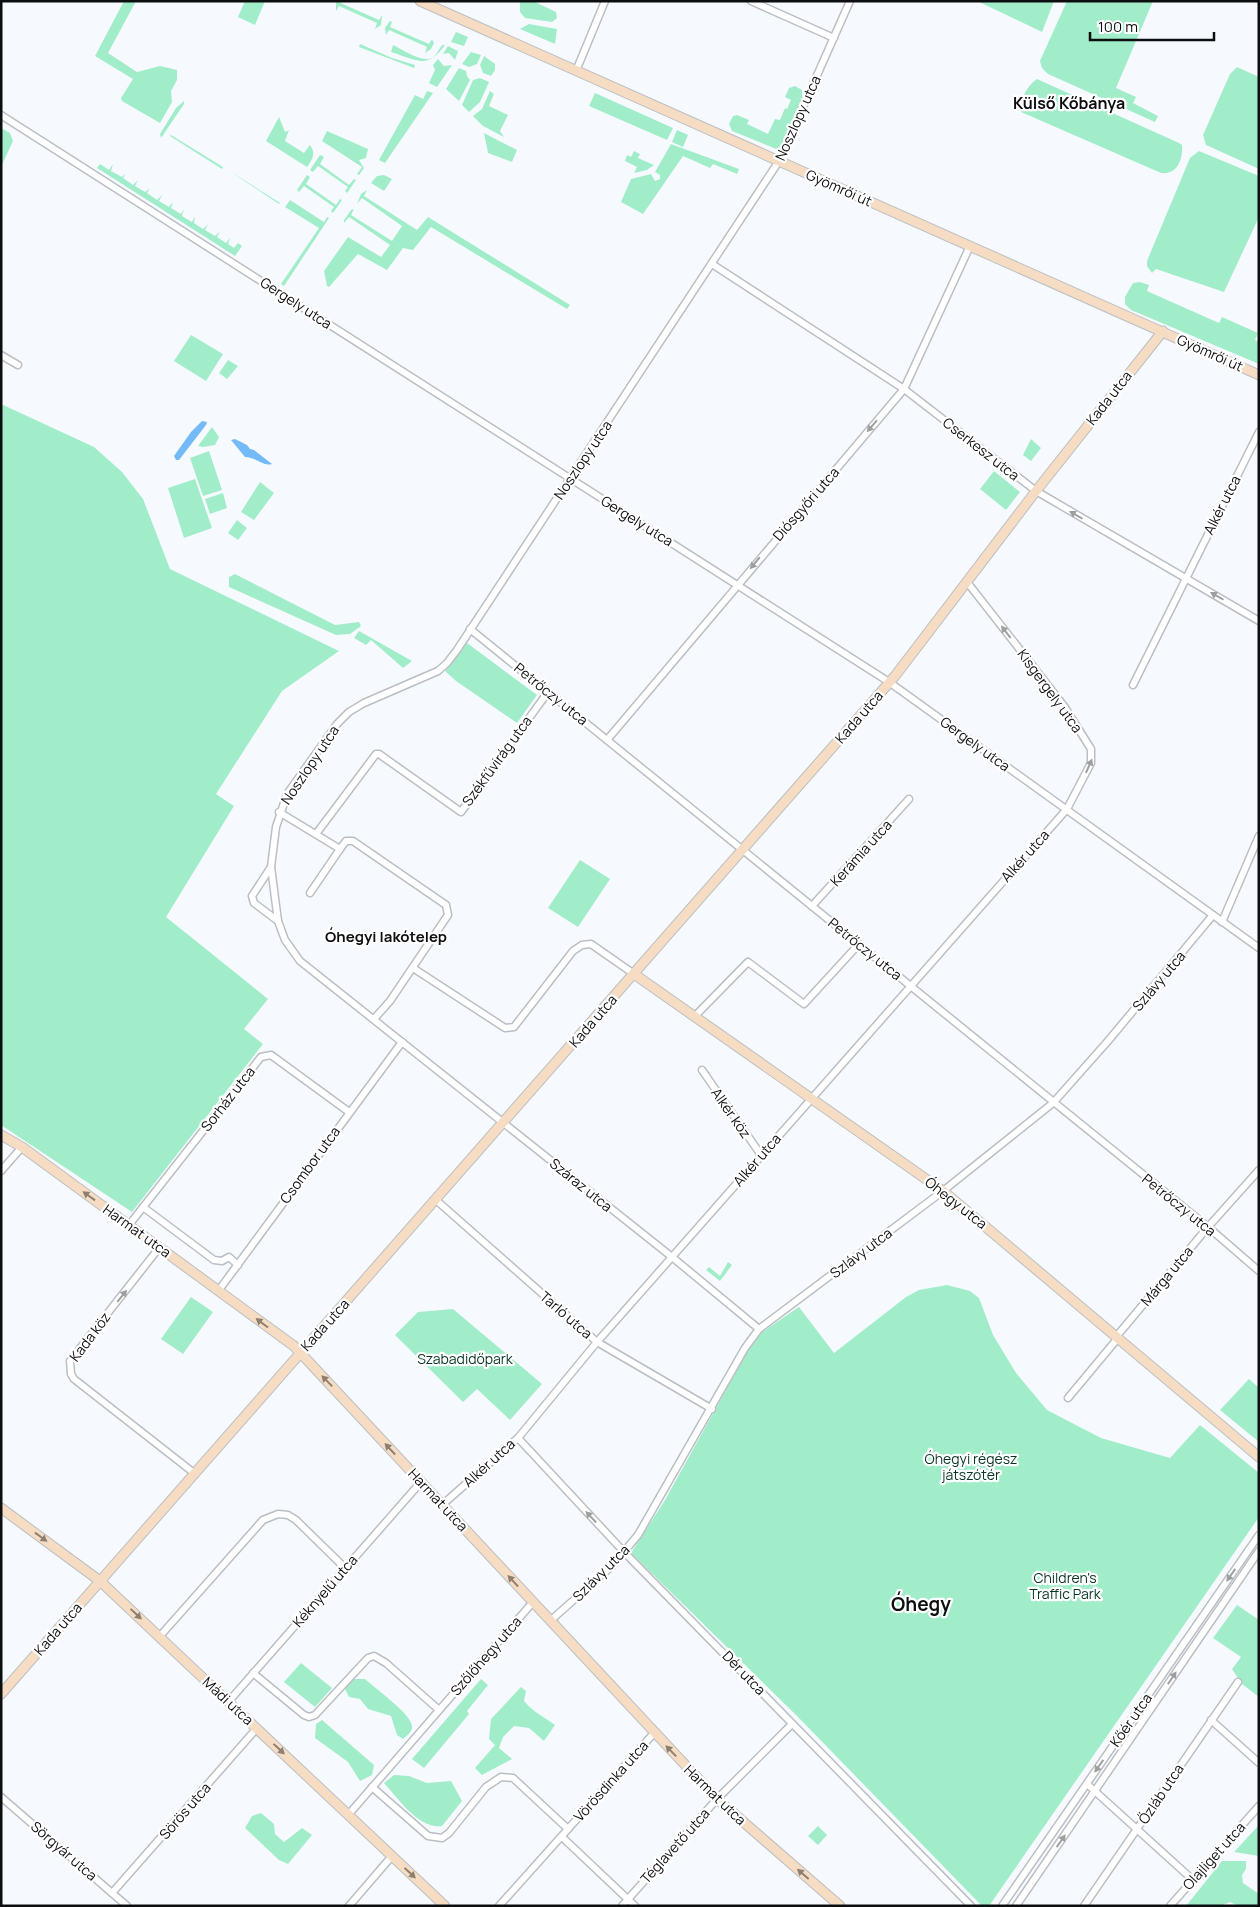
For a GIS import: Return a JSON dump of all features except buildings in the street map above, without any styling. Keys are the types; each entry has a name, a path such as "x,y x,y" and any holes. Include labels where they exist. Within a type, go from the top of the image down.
{"street":[{"name":"Gyömrői út","path":"420,1 1259,375"},
{"path":"576,71 605,1"},
{"path":"751,1 834,38"},
{"name":"Noszlopy utca","path":"402,1042 300,961 285,940 278,921 271,867 279,812 287,794 337,724 349,712 364,703 438,671 448,663 779,161 850,1"},
{"name":"Gergely utca","path":"1,115 889,682 1259,948"},
{"name":"Diósgyőri utca","path":"607,740 736,584 904,389 970,246"},
{"name":"Cserkesz utca","path":"712,264 904,389 1036,491 1259,621"},
{"name":"Kada utca","path":"1,1694 889,682 1036,491 1163,331"},
{"path":"1,355 18,365"},
{"name":"Alkér utca","path":"1132,685 1259,432"},
{"name":"Kisgergely utca","path":"967,582 1064,706 1091,749 1090,763 1067,809"},
{"name":"Petrőczy utca","path":"470,629 1208,1227 1259,1271"},
{"name":"Székfűvirág utca","path":"316,834 376,754 379,754 461,812 548,692"},
{"name":"Kerámia utca","path":"812,906 909,799"},
{"name":"Alkér utca","path":"442,1505 518,1438 597,1342 1067,809"},
{"path":"279,812 340,849"},
{"path":"1222,922 1259,836"},
{"path":"310,892 346,841 353,842 446,906 448,915 413,968 374,1020"},
{"name":"Noszlopy utca","path":"271,867 252,896 254,904 278,921"},
{"name":"Szlávy utca","path":"550,1622 612,1566 638,1535 712,1409 745,1348 759,1329 943,1191 1053,1103 1108,1042 1213,915"},
{"path":"413,968 506,1028 514,1027 573,951 582,944 591,944 634,974"},
{"path":"694,1017 748,962 804,1004 859,944"},
{"name":"Óhegy utca","path":"634,974 943,1191 1259,1457"},
{"name":"Száraz utca","path":"402,1042 672,1257 759,1329"},
{"name":"Csombor utca","path":"219,1290 402,1042"},
{"name":"Sorház utca","path":"129,1225 261,1057 271,1055 349,1112"},
{"name":"Alkér köz","path":"702,1070 761,1155"},
{"name":"Harmat utca","path":"1,1135 22,1147 219,1290 300,1353 717,1799 840,1906"},
{"path":"1,1171 22,1147"},
{"name":"Márga utca","path":"1068,1398 1208,1227 1259,1170"},
{"name":"Tarló utca","path":"436,1200 597,1342 712,1409"},
{"path":"143,1207 214,1260 222,1261 229,1257 238,1264"},
{"name":"Kada köz","path":"159,1248 70,1361 69,1367 74,1379 194,1473"},
{"name":"Dér utca","path":"518,1438 625,1552 971,1906"},
{"name":"Kéknyelű utca","path":"229,1701 420,1482"},
{"name":"Mádi utca","path":"1,1508 100,1581 445,1906"},
{"path":"160,1636 244,1540 263,1520 270,1516 288,1515 296,1520 345,1568"},
{"name":"Kőér utca","path":"1002,1906 1259,1535"},
{"name":"Kőér utca","path":"1016,1906 1259,1551"},
{"name":"Szőlőhegy utca","path":"349,1814 533,1602"},
{"path":"253,1673 310,1717 315,1715 368,1658 374,1656 386,1664 439,1710"},
{"name":"Őzláb utca","path":"1084,1906 1238,1682"},
{"path":"1211,1720 1259,1763"},
{"name":"Téglavető utca","path":"622,1906 717,1799 792,1724"},
{"name":"Sörös utca","path":"112,1893 258,1728"},
{"name":"Vörösdinka utca","path":"499,1906 654,1733"},
{"name":"Vörösdinka utca","path":"372,1787 428,1836 437,1838 448,1833 486,1787 501,1777 513,1778 568,1829"},
{"path":"1086,1784 1138,1828 1193,1880"},
{"name":"Sörgyár utca","path":"1,1797 127,1906"},
{"name":"Olajliget utca","path":"1170,1906 1259,1806"},
{"path":"562,1836 635,1906"},
{"path":"349,1906 392,1856"}],"green space":[{"path":"124,1 136,1 108,53 137,72 160,66 177,70 177,80 171,91 172,102 160,123 122,101 121,98 133,79 95,56"},
{"path":"245,1 265,1 255,25 238,17"},
{"path":"336,1 379,20 382,15 381,25 375,29 377,23 339,6 336,11"},
{"path":"520,1 533,1 556,12 557,18 552,22 525,18 520,12"},
{"path":"977,1 1054,1 1042,32"},
{"path":"1067,1 1153,1 1116,88 1136,97 1133,103 1158,116 1155,122 1048,74 1042,68 1040,61"},
{"path":"390,21 392,22 390,27 429,44 432,39 434,43 431,49 425,53 427,47 389,30 386,35 385,28"},
{"path":"529,24 557,29 555,44 520,29"},
{"path":"456,32 468,37 464,46 451,42"},
{"path":"360,44 392,58 415,65 414,68 359,47"},
{"path":"393,45 417,57 428,59 436,54 442,45 445,45 433,58 421,61 391,52"},
{"path":"448,46 458,51 455,60 449,53 443,54"},
{"path":"471,52 481,55 477,64 469,67 462,64"},
{"path":"484,56 495,64 495,70 491,76 483,73 480,65"},
{"path":"438,59 444,66 452,65 437,87 429,83 435,70 433,65"},
{"path":"1237,67 1259,77 1259,169 1206,145 1203,135 1230,74"},
{"path":"459,68 466,71 470,80 459,101 446,89"},
{"path":"480,78 489,82 480,102 469,112 462,105 473,80"},
{"path":"1037,79 1179,143 1182,145 1182,151 1178,165 1171,172 1161,173 1021,112 1025,93"},
{"path":"795,86 802,90 802,99 779,150 732,131 729,124 733,116 737,115 749,120 747,124 768,134 775,119 780,120 785,108 787,109 791,100 785,97 789,88"},
{"path":"427,91 433,93 385,163 379,160 415,95 423,99"},
{"path":"490,91 494,94 489,106 508,115 500,131 504,137 483,126 473,116 482,109"},
{"path":"595,93 673,128 667,140 589,106"},
{"path":"184,101 184,104 161,138 160,134 176,108"},
{"path":"279,117 285,132 289,130 285,141 304,153 310,145 312,148 313,156 307,167 266,141"},
{"path":"1,128 10,133 13,141 1,167"},
{"path":"677,130 688,135 683,147 672,142"},
{"path":"327,131 368,149 366,158 359,160 364,168 359,175 357,174 362,167 322,141"},
{"path":"484,133 517,150 512,162 488,153"},
{"path":"170,136 223,167 222,169"},
{"path":"671,144 739,169 737,174 713,164 710,168 683,156 643,214 621,202 631,179 651,174 655,181 660,179 660,175 655,172"},
{"path":"634,151 640,154 638,158 654,165 647,170 634,173 637,167 625,161 627,155 631,157"},
{"path":"1199,151 1259,176 1259,217 1224,292 1156,269 1152,273 1147,266 1147,261 1190,158"},
{"path":"320,155 324,157 320,164 349,185 354,179 356,180 347,193 345,191 348,187 318,166 313,172 310,170"},
{"path":"100,164 109,170 113,164 111,171 122,177 126,173 123,178 133,185 138,180 135,186 145,192 150,188 147,193 157,200 162,195 159,201 169,207 173,202 171,208 181,214 184,209 182,216 192,222 195,216 194,223 203,229 208,224 205,230 215,236 220,231 217,237 226,243 230,238 228,244 234,248 238,243 242,246 235,256 97,168"},
{"path":"228,170 280,203 279,204"},
{"path":"307,175 310,177 306,184 336,205 340,199 342,200 333,213 331,211 334,207 304,186 299,192 297,190"},
{"path":"384,175 392,179 384,191 371,183 377,176"},
{"path":"367,190 364,196 417,230 428,217 570,305 567,309 431,227 413,250 403,248 387,270 358,254 329,287 327,286 324,271 348,237 381,257 390,245 349,217 344,223 351,210 354,209 351,215 392,241 402,226 362,198 357,204 361,194"},
{"path":"290,200 324,222 327,217 329,218 284,286 281,284 319,228 285,207"},
{"path":"1140,282 1149,285 1147,291 1219,323 1222,317 1258,333 1255,340 1259,342 1259,364 1131,310 1125,304 1125,297 1133,283"},
{"path":"191,335 223,354 206,381 174,361"},
{"path":"228,360 238,366 227,379 219,373"},
{"path":"1,404 94,447 122,472 143,499 170,569 339,651 282,691 216,794 234,806 166,917 268,999 244,1029 263,1044 132,1212 1,1125"},
{"path":"212,427 219,437 215,445 198,446"},
{"path":"1031,439 1041,448 1031,461 1023,455"},
{"path":"209,451 222,490 203,496 190,458"},
{"path":"994,471 1020,492 1006,510 980,489"},
{"path":"195,479 212,528 184,538 168,488"},
{"path":"260,482 274,493 254,520 241,512"},
{"path":"223,493 227,508 210,514 205,499"},
{"path":"237,520 247,528 238,540 228,533"},
{"path":"235,574 335,625 359,622 361,626 350,634 336,635 229,587 229,577"},
{"path":"359,631 412,661 403,668 371,640 366,645 354,638"},
{"path":"467,643 537,695 517,723 456,681 445,671"},
{"path":"580,860 610,879 578,927 548,908"},
{"path":"728,1262 732,1265 720,1281 706,1270 709,1267 720,1276"},
{"path":"947,1285 970,1291 979,1298 993,1335 1016,1373 1047,1410 1101,1438 1170,1458 1200,1425 1259,1473 1259,1517 989,1906 982,1906 797,1716 631,1553 665,1500 747,1352 762,1332 799,1307 834,1353 906,1297 919,1290"},
{"path":"191,1297 213,1312 183,1354 161,1339"},
{"name":"Szabadidőpark","path":"453,1309 542,1384 510,1420 477,1389 463,1402 395,1335 418,1312"},
{"path":"1249,1379 1259,1388 1259,1442 1220,1410"},
{"path":"1237,1605 1259,1620 1259,1697 1242,1684 1232,1669 1241,1657 1213,1638"},
{"path":"301,1663 332,1688 315,1707 284,1682"},
{"path":"351,1679 365,1679 399,1708 406,1715 412,1726 409,1734 403,1739 397,1735 391,1716 368,1709 360,1699 349,1697 345,1689"},
{"path":"481,1679 488,1685 467,1711 469,1714 424,1768 412,1759"},
{"path":"521,1687 526,1691 524,1701 527,1705 555,1725 544,1741 529,1728 514,1726 503,1737 499,1748 512,1759 482,1775 475,1768 495,1745 489,1739 491,1719"},
{"path":"322,1720 374,1765 372,1775 360,1781 348,1762 315,1738 316,1724"},
{"path":"394,1775 409,1776 427,1783 451,1781 462,1801 442,1826 433,1826 425,1823 410,1812 384,1783"},
{"path":"261,1813 274,1824 275,1834 284,1842 302,1828 312,1835 288,1864 279,1860 245,1828 252,1816"},
{"path":"1259,1825 1259,1856 1234,1852"},
{"path":"818,1826 827,1835 818,1845 808,1836"},
{"path":"1222,1861 1246,1861 1246,1869 1242,1875 1243,1883 1259,1894 1259,1906 1238,1906 1230,1902 1221,1906 1186,1906"}],"water":[{"path":"202,421 207,422 206,425 179,460 176,460 174,456 191,432"},
{"path":"235,439 247,445 272,464 269,465 245,457 231,440"}],"district":[{"name":"Külső Kőbánya","path":"1069,103"},
{"name":"Óhegyi lakótelep","path":"386,937"},
{"name":"Óhegy","path":"921,1604"}],"park label":[{"name":"Óhegyi régész játszótér","path":"971,1468"},
{"name":"Children's Traffic Park","path":"1065,1586"}]}
